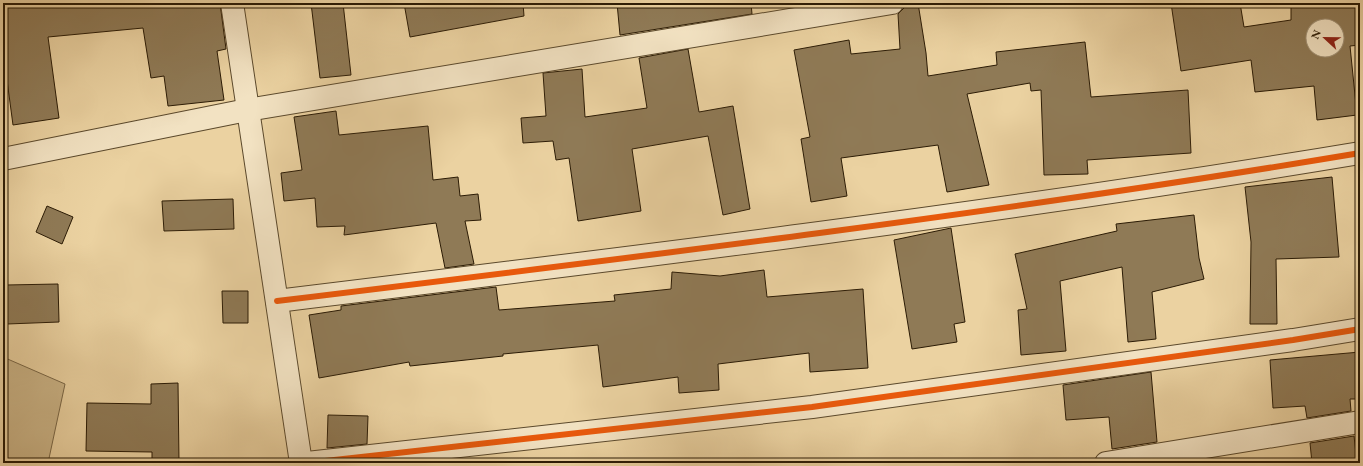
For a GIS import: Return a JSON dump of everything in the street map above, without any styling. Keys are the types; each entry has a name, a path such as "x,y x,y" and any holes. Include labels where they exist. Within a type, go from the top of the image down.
{"street":[{"path":"232,3 301,463"},
{"path":"3,159 247,110 892,3"},
{"path":"277,301 640,257 1188,182 1360,153"},
{"path":"307,463 812,407 1293,340 1360,329"},
{"path":"1106,463 1360,422"}],"shaded area":[{"path":"3,357 65,384 48,463 3,463"}],"building":[{"path":"3,3 220,3 226,49 217,51 224,100 168,106 164,76 151,78 143,28 48,37 59,118 13,125 3,50"},
{"path":"311,3 343,3 351,75 320,78"},
{"path":"404,3 523,3 524,16 410,37"},
{"path":"617,3 751,3 752,14 620,35"},
{"path":"904,3 918,3 928,76 997,65 996,52 1085,42 1091,97 1188,90 1191,153 1087,160 1088,174 1044,175 1041,90 1031,91 1030,83 967,94 989,185 947,192 938,145 841,158 847,196 811,202 801,139 810,137 794,50 849,40 851,54 900,49 898,14 904,8"},
{"path":"1171,3 1240,3 1244,27 1291,20 1291,3 1360,3 1360,45 1350,46 1357,115 1317,120 1314,86 1255,92 1251,60 1181,71"},
{"path":"688,49 699,112 733,106 750,209 723,215 708,136 632,149 641,211 578,221 569,158 556,160 553,141 523,143 521,118 546,116 543,73 582,69 585,117 647,108 639,58"},
{"path":"336,111 339,135 428,126 433,180 458,177 460,196 478,194 481,220 465,221 474,264 445,268 436,223 344,235 345,226 317,227 315,198 284,201 281,173 302,170 294,117"},
{"path":"1332,177 1339,257 1276,259 1277,324 1250,324 1251,242 1245,187"},
{"path":"233,199 234,229 164,231 162,201"},
{"path":"47,206 73,217 62,244 36,232"},
{"path":"1194,215 1199,258 1204,279 1152,292 1156,339 1128,342 1122,267 1060,281 1066,351 1021,355 1018,310 1027,309 1015,254 1117,231 1116,224"},
{"path":"951,228 965,322 954,324 957,342 912,349 894,240"},
{"path":"764,270 767,297 863,289 868,368 810,372 809,353 718,364 719,390 679,393 678,377 603,387 598,345 503,354 503,356 410,366 409,362 319,378 309,315 341,310 341,306 496,287 499,310 615,301 614,295 671,289 672,272 720,276"},
{"path":"58,284 59,322 7,324 6,285"},
{"path":"222,291 248,291 248,323 223,323"},
{"path":"1360,352 1360,399 1350,399 1351,411 1307,418 1305,406 1273,408 1270,360"},
{"path":"1151,372 1157,442 1112,449 1109,417 1066,420 1063,385"},
{"path":"178,383 179,462 152,462 152,452 86,451 87,403 151,404 151,384"},
{"path":"328,415 368,416 367,444 327,448"},
{"path":"1354,436 1357,463 1312,463 1310,443"}],"cycle path":[{"path":"277,301 684,251 955,215 1225,175 1360,153"},
{"path":"307,463 812,407 1293,340 1360,329"}]}
